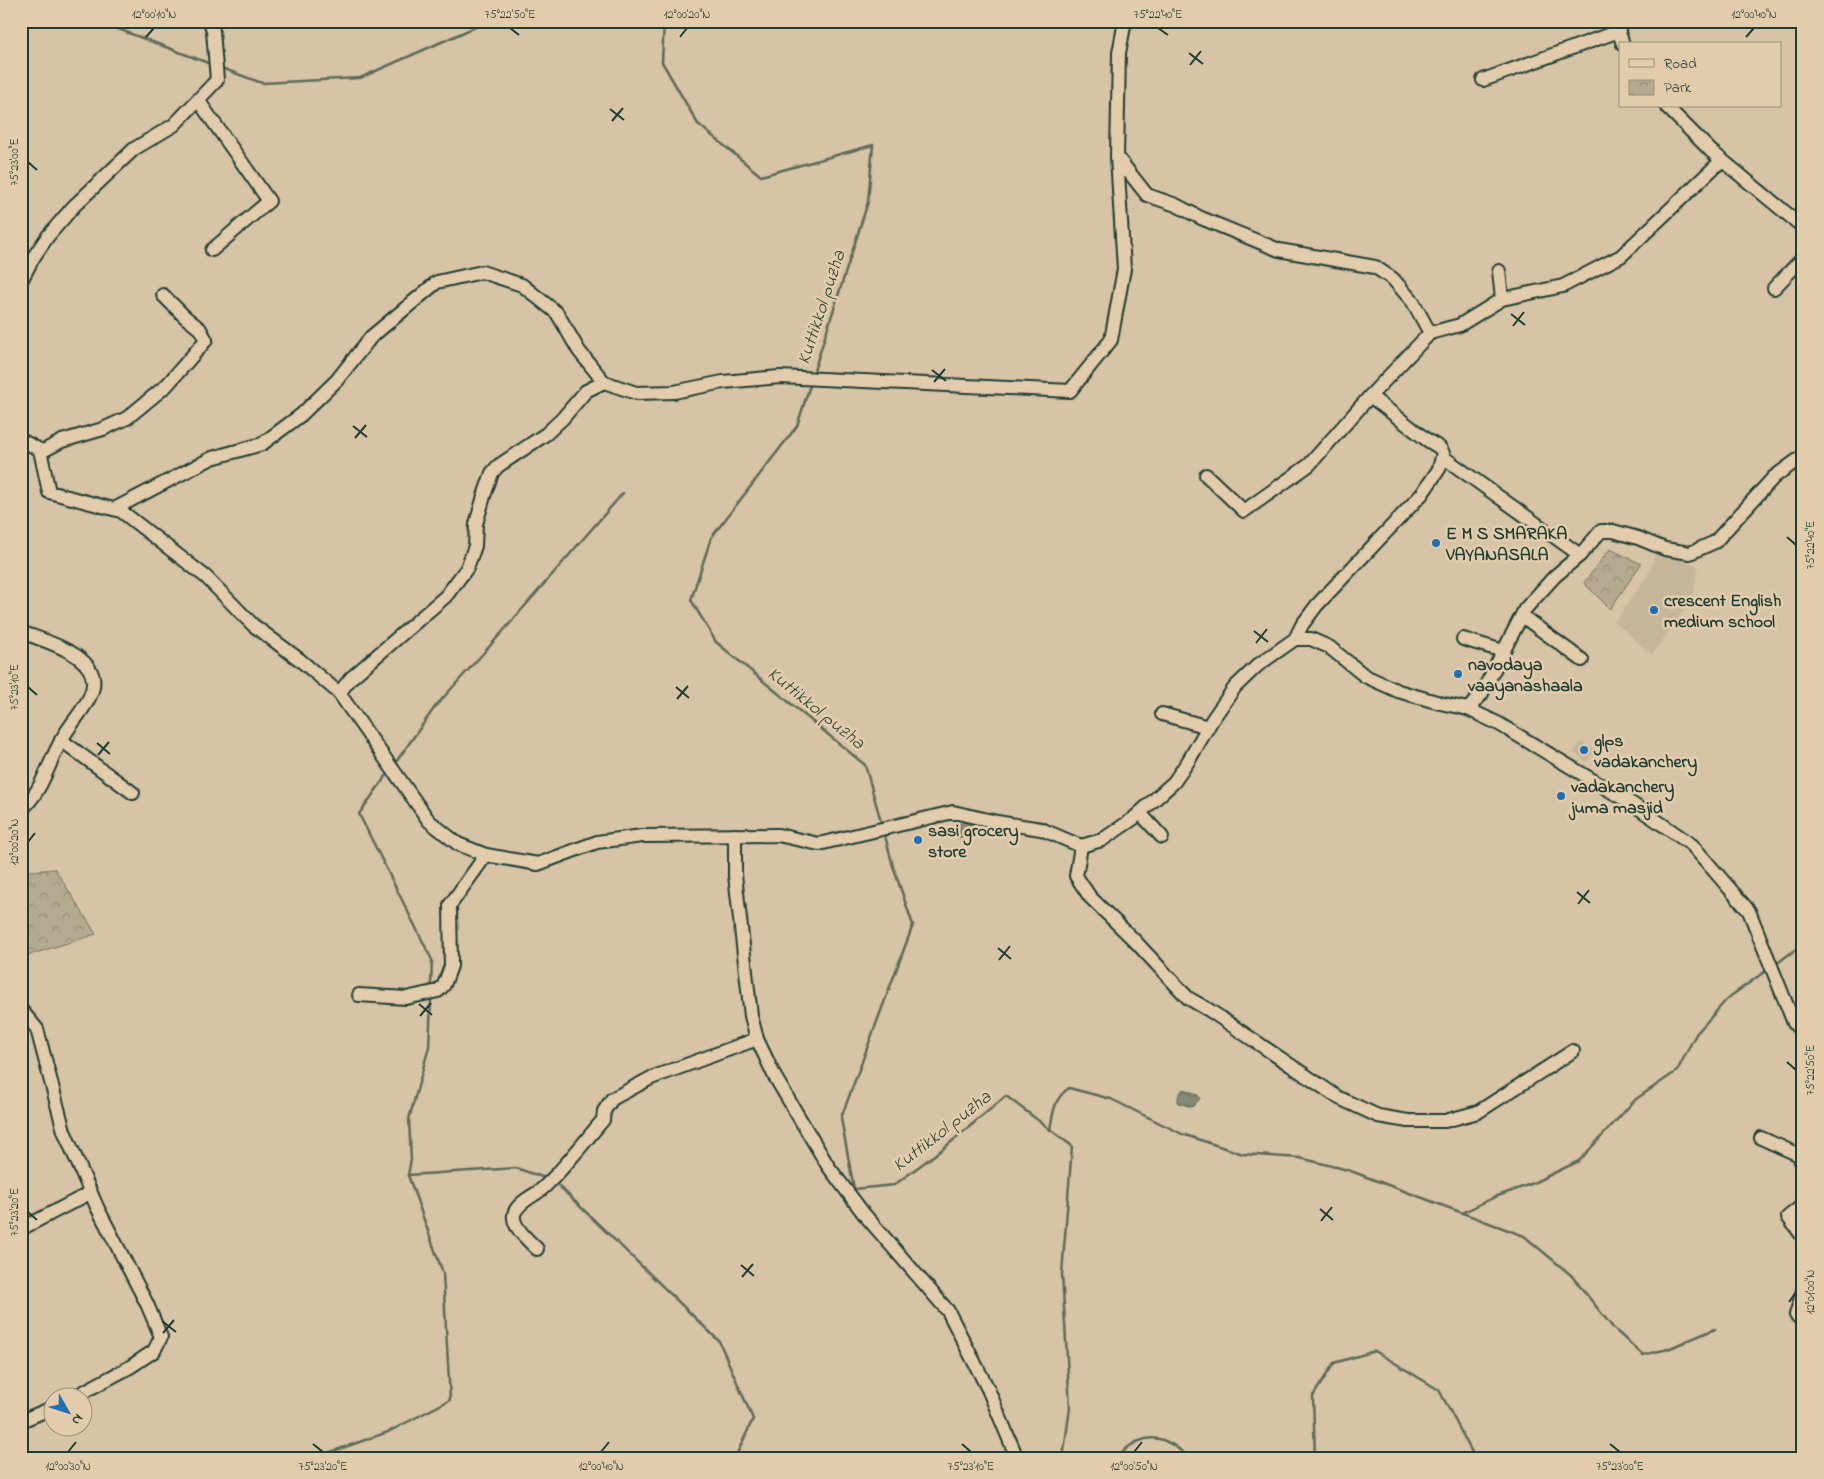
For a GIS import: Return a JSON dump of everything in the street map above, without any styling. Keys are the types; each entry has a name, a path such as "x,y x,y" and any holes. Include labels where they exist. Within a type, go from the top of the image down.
{"street":[{"path":"21,281 33,258 48,236 74,206 134,149 174,125 217,80 213,31 210,21"},
{"path":"114,509 212,458 262,444 301,415 337,380 371,337 437,282 482,272 522,285 557,313 579,351 604,382 636,393 674,392 723,382 780,377 1070,391 1112,340 1124,269 1116,157 1119,53 1125,21"},
{"path":"1483,80 1617,26 1622,42"},
{"path":"198,100 269,201 212,250"},
{"path":"1668,108 1722,160 1803,226"},
{"path":"1116,157 1147,195 1176,205 1201,218 1279,250 1375,267 1393,279 1413,302 1430,332"},
{"path":"1206,475 1244,511 1309,465 1430,332 1460,325 1502,299 1563,286 1621,256 1722,160"},
{"path":"1119,196 1131,177"},
{"path":"1774,288 1803,258"},
{"path":"1499,271 1502,299"},
{"path":"41,452 62,442 103,430 127,418 167,385 206,340 200,329 163,295"},
{"path":"339,694 351,678 446,596 467,568 475,546 476,524 492,473 498,466 546,434 586,392 604,382"},
{"path":"21,440 40,450 49,492 121,511 206,577 253,625 300,660 339,694 429,821 458,844 486,855 538,864 597,842 642,836 778,835 819,844 953,812 1041,829 1081,846 1102,840 1140,813 1174,782 1208,727 1236,687 1265,660 1294,639 1317,605 1422,494 1440,469 1444,453 1440,448 1370,396"},
{"path":"1468,709 1481,695 1525,609 1555,576 1602,531 1613,531 1638,538 1665,549 1690,553 1715,542 1774,477 1803,456"},
{"path":"1443,457 1580,554"},
{"path":"1522,616 1582,660"},
{"path":"21,632 83,660 93,674 94,682 90,695 61,740 34,795 21,810"},
{"path":"1463,638 1503,651"},
{"path":"1294,639 1311,640 1329,647 1365,676 1398,691 1468,709 1499,724 1634,805 1692,845 1749,911 1794,1023 1803,1034"},
{"path":"1162,714 1208,727"},
{"path":"61,740 133,794"},
{"path":"1140,813 1162,837"},
{"path":"735,835 735,875 751,1016 757,1039 775,1076 828,1166 864,1214 948,1311 988,1389 1017,1458"},
{"path":"1081,846 1076,876 1090,897 1134,940 1188,998 1210,1010 1339,1098 1378,1116 1408,1121 1445,1121 1478,1112 1573,1051"},
{"path":"359,996 406,998 438,991 444,985 450,966 450,905 486,855"},
{"path":"21,1010 36,1029 64,1131 90,1192 147,1304 161,1337 154,1351 92,1387"},
{"path":"537,1249 524,1236 518,1226 514,1218 515,1211 541,1190 603,1120 604,1111 612,1099 651,1078 757,1039"},
{"path":"1761,1138 1799,1155 1803,1167"},
{"path":"21,1229 90,1192"},
{"path":"1803,1205 1788,1217 1803,1237"},
{"path":"1803,1291 1796,1315 1803,1321"},
{"path":"21,1421 42,1412"}],"shaded area":[{"name":"crescent English medium school","path":"1655,552 1671,555 1698,566 1693,598 1652,655 1615,622 1651,570"},
{"name":"glps vadakanchery","path":"1581,742 1595,749 1587,762 1574,752"}],"green space":[{"path":"1610,549 1641,564 1610,609 1584,583"},
{"path":"55,869 96,934 26,956 21,945 21,872"}],"water":[{"path":"967,822 975,826 974,835 957,838 955,831 957,824"},
{"path":"1183,1089 1197,1094 1200,1099 1192,1107 1178,1103 1178,1096"}],"waterway":[{"path":"97,21 208,63"},
{"path":"224,69 262,83 360,78 489,21"},
{"name":"Kuttikkol puzha","path":"664,21 662,62 698,124 761,176 873,145 868,202 813,374"},
{"name":"Kuttikkol puzha","path":"811,382 797,426 711,538 691,600 716,642 865,765 882,825"},
{"path":"396,762 435,707 623,493"},
{"path":"386,776 359,814 432,960 431,985"},
{"name":"Kuttikkol puzha","path":"884,832 893,866 913,925 841,1118 854,1189 894,1185 944,1148 1006,1096 1072,1146 1062,1274 1070,1408 1063,1458"},
{"path":"1776,964 1803,944"},
{"path":"1462,1213 1495,1197 1531,1184 1579,1161 1636,1099 1677,1071 1696,1034 1728,998 1767,970"},
{"path":"431,1000 429,1047 409,1119 411,1159 408,1175 516,1168 545,1178"},
{"path":"1050,1130 1057,1101 1069,1088 1111,1099 1182,1134 1243,1154 1300,1158 1348,1170 1524,1236 1571,1275 1614,1329 1643,1355 1668,1349 1715,1329"},
{"path":"320,1458 322,1455 388,1432 450,1400 443,1273 408,1175"},
{"path":"559,1186 719,1341 753,1419 735,1458"},
{"name":"Kuttikkol puzha","path":"1315,1458 1313,1396 1334,1363 1375,1351 1439,1390 1475,1458"},
{"name":"Kuttikkol puzha","path":"1118,1458 1127,1448 1150,1438 1157,1438 1167,1442 1189,1458"}],"place":[{"name":"E M S SMARAKA VAYANASALA","path":"1436,543"},
{"name":"crescent English medium school","path":"1654,610"},
{"name":"navodaya vaayanashaala","path":"1458,674"},
{"name":"glps vadakanchery","path":"1584,750"},
{"name":"vadakanchery juma masjid","path":"1561,796"},
{"name":"sasi grocery store","path":"918,840"}]}
